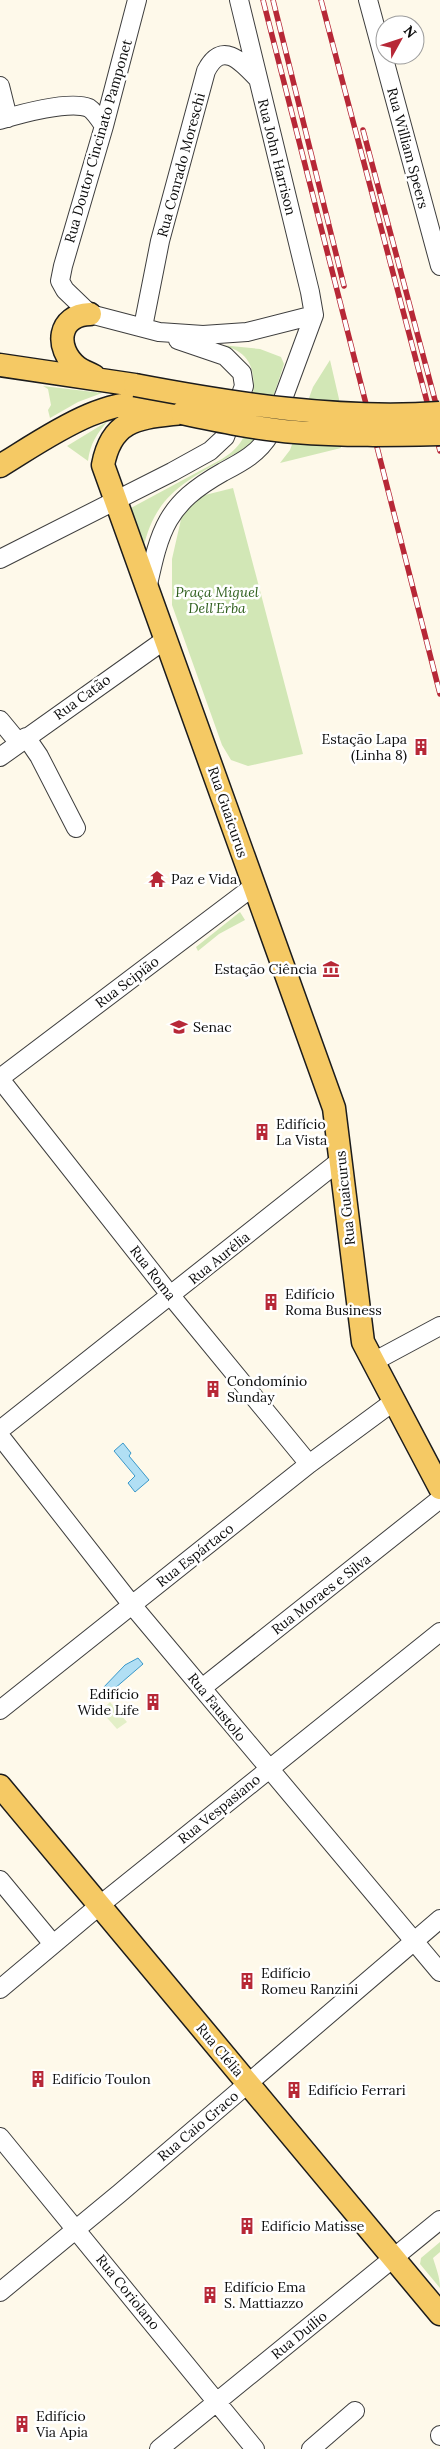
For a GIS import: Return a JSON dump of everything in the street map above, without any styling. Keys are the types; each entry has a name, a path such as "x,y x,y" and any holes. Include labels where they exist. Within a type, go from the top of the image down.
{"main road":[{"path":"90,314 78,314 71,320 63,334 63,347 78,367 104,380"},
{"path":"0,365 325,413 412,415 440,413"},
{"path":"0,466 80,420 115,406 160,405 182,413 229,423 293,432 440,434"},
{"name":"Rua Guaicurus","path":"182,413 142,418 123,427 112,437 106,446 103,465 334,1108 342,1159 363,1342 440,1488"},
{"name":"Rua Clélia","path":"0,1786 440,2314"}],"street":[{"name":"Rua Doutor Cincinato Pamponet","path":"90,314 65,290 60,282 137,0"},
{"name":"Rua John Harrison","path":"239,0 314,315"},
{"name":"Rua William Speers","path":"368,0 437,244 440,266"},
{"name":"Rua Conrado Moreschi","path":"151,330 160,241 206,71 216,58 230,56 239,58 259,80"},
{"path":"0,86 4,119 61,107 77,106 93,111 104,126"},
{"path":"0,560 115,502 210,451 225,437 244,386 244,379 239,368 225,356 151,330 90,314"},
{"path":"151,330 203,335 247,332 314,315"},
{"path":"147,589 157,544 168,520 179,503 206,482 249,458 263,446 270,434 314,315"},
{"name":"Rua Catão","path":"0,757 166,639"},
{"path":"0,720 39,756 76,828"},
{"name":"Rua Scipião","path":"0,1078 254,886"},
{"name":"Rua Roma","path":"0,1078 171,1296 309,1464"},
{"name":"Rua Aurélia","path":"0,1430 342,1159"},
{"path":"373,1362 440,1326"},
{"name":"Rua Espártaco","path":"0,1710 309,1464 393,1402"},
{"name":"Rua Faustolo","path":"0,1436 132,1605 440,1972"},
{"name":"Rua Moraes e Silva","path":"202,1688 440,1499"},
{"name":"Rua Vespasiano","path":"0,1989 100,1905 440,1632"},
{"path":"0,1880 53,1944"},
{"name":"Rua Caio Graco","path":"0,2292 249,2084 440,1919"},
{"name":"Rua Coriolano","path":"0,2137 255,2449"},
{"name":"Rua Duílio","path":"158,2449 440,2220"},
{"path":"311,2449 355,2411"}],"green space":[{"path":"221,345 260,349 281,357 284,364 267,414 256,439 250,445 197,475 173,493 155,517 143,550 129,509 222,459 236,448 243,437 253,392 254,381 252,371 249,362 243,355 234,349"},
{"path":"330,360 339,399 341,448 280,463 290,450 313,387"},
{"path":"43,386 102,393 78,402 50,418 48,410 51,405 48,389"},
{"path":"108,421 90,449 88,461 67,446"},
{"name":"Praça Miguel Dell'Erba","path":"233,488 303,754 248,766 231,760 222,745 172,605 172,559 182,515 193,498"},
{"path":"240,912 245,920 219,934 198,951 196,947"},
{"path":"110,1702 127,1722 117,1729 101,1711"},
{"path":"440,2242 440,2252 433,2258 439,2276 440,2288 420,2264 421,2258"}],"water":[{"path":"123,1443 131,1453 129,1456 149,1480 135,1492 128,1483 135,1476 114,1451"},
{"path":"138,1658 143,1664 107,1695 102,1689 125,1665"}],"railway":[{"path":"263,0 440,694"},
{"path":"273,0 344,286"},
{"path":"321,0 440,451"},
{"path":"363,130 440,419"}],"place":[{"name":"Estação Lapa (Linha 8)","path":"421,747"},
{"name":"Paz e Vida","path":"157,879"},
{"name":"Estação Ciência","path":"331,969"},
{"name":"Senac","path":"179,1027"},
{"name":"Edifício La Vista","path":"262,1132"},
{"name":"Edifício Roma Business","path":"271,1302"},
{"name":"Condomínio Sunday","path":"213,1389"},
{"name":"Edifício Wide Life","path":"153,1702"},
{"name":"Edifício Romeu Ranzini","path":"247,1981"},
{"name":"Edifício Toulon","path":"38,2079"},
{"name":"Edifício Ferrari","path":"294,2090"},
{"name":"Edifício Matisse","path":"247,2226"},
{"name":"Edifício Ema S. Mattiazzo","path":"210,2295"},
{"name":"Edifício Via Apia","path":"22,2424"}]}
